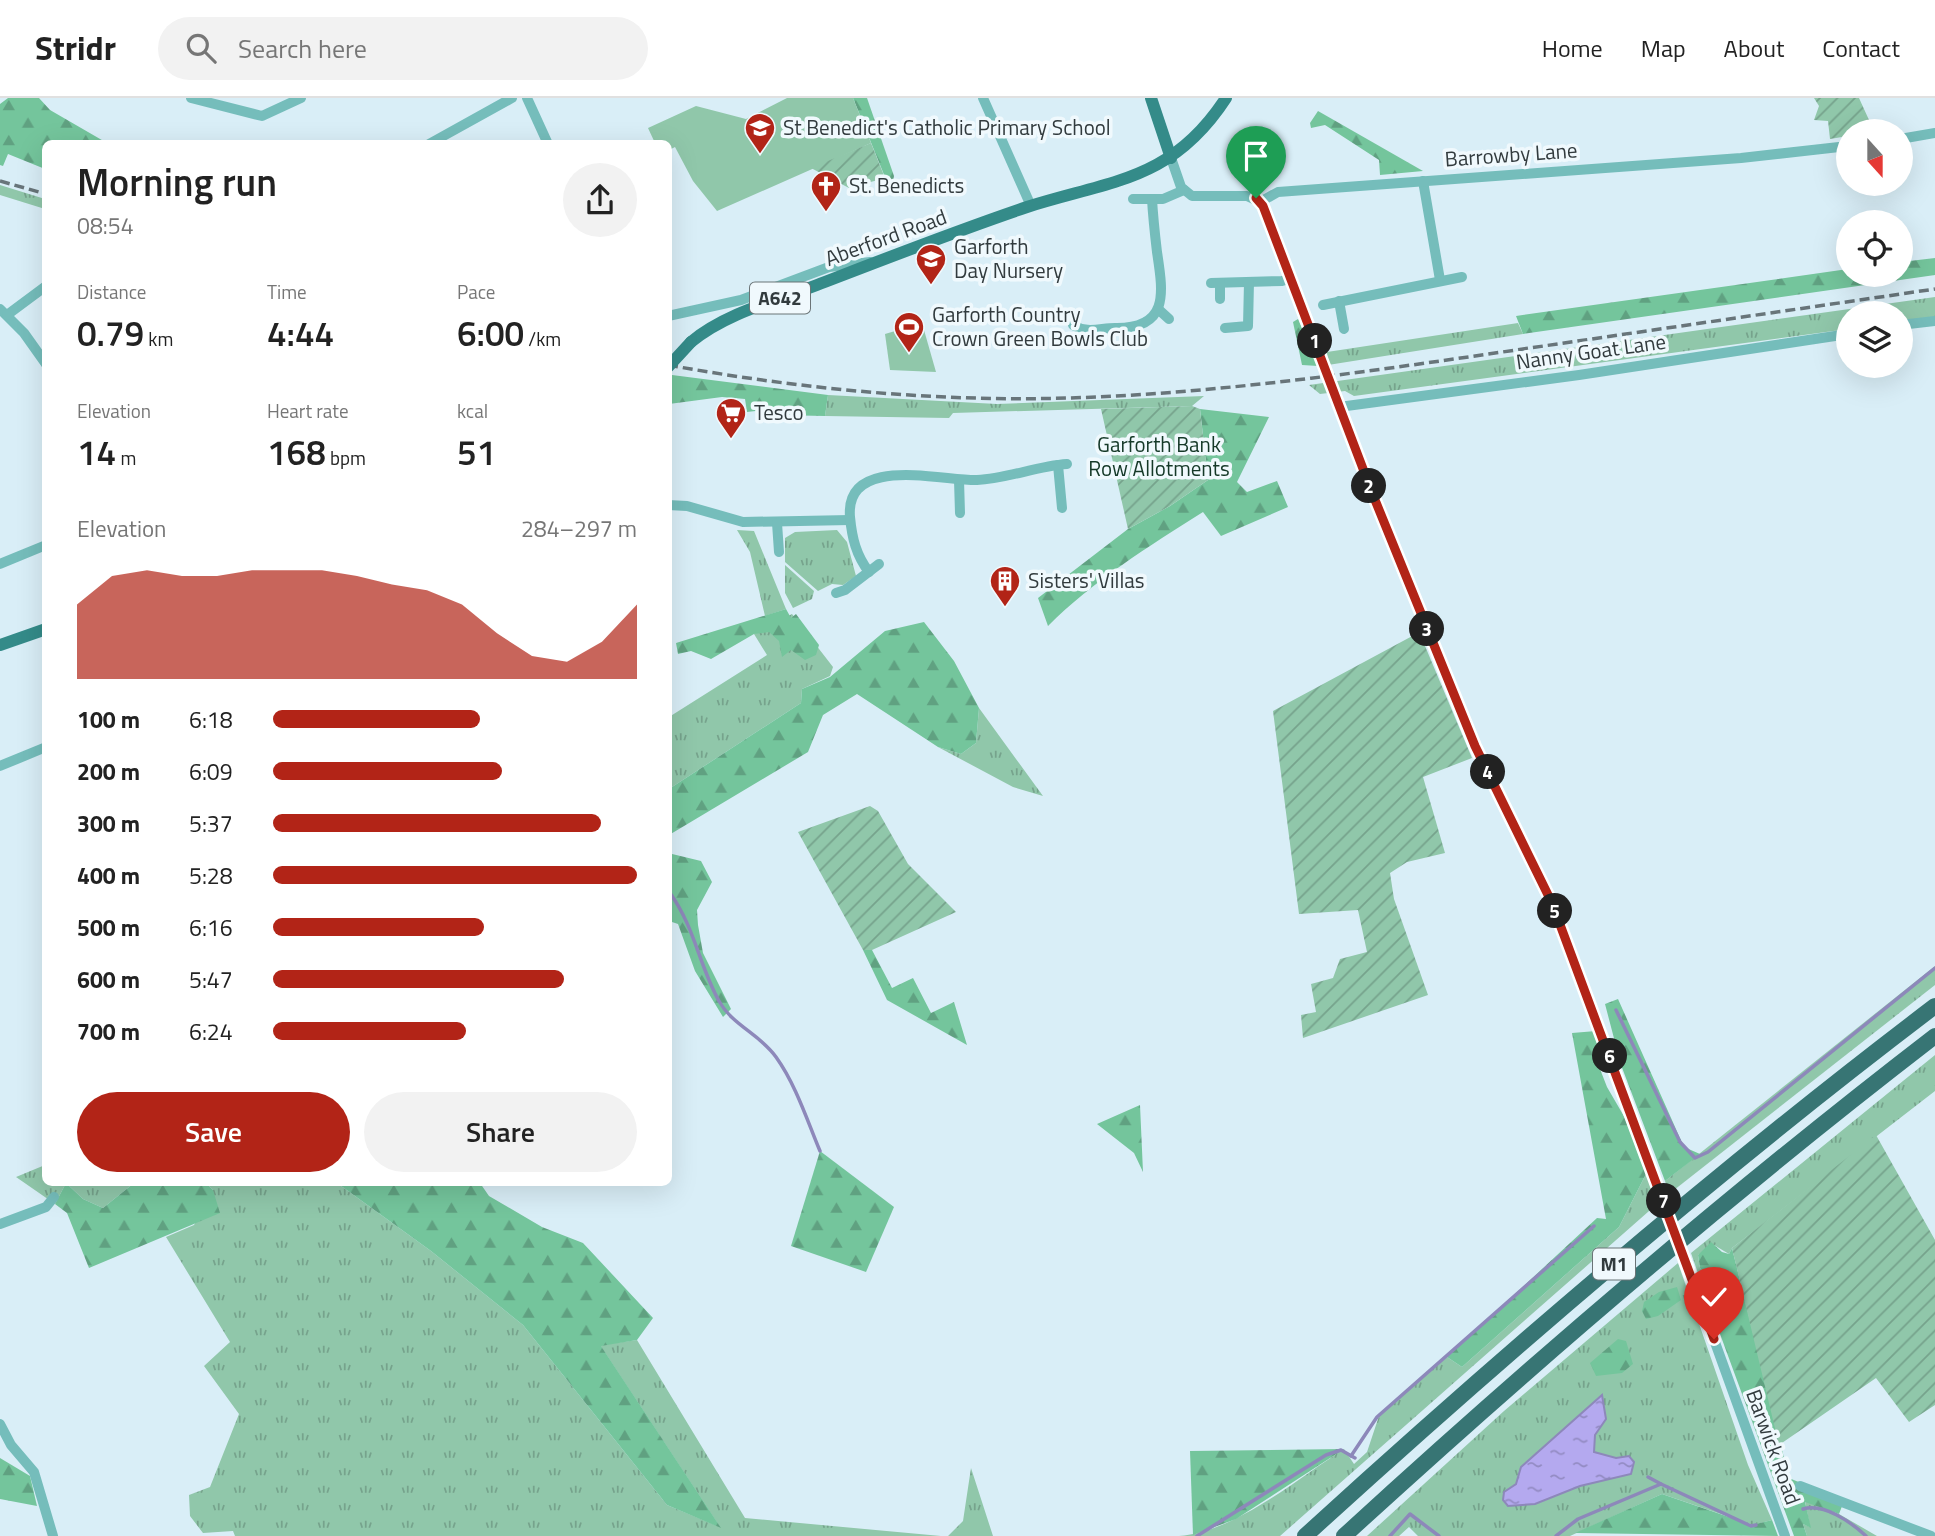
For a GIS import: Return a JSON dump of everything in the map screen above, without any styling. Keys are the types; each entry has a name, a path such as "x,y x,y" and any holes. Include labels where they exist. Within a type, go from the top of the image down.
{"highway":[{"name":"M1","path":"1305,1536 1503,1358 1620,1259 1738,1160 1935,1006"},
{"name":"M1","path":"1344,1536 1602,1308 1935,1036"}],"main road":[{"path":"1151,98 1171,158"},
{"name":"A642","path":"1171,158 1203,131 1226,98"},
{"name":"Aberford Road","path":"672,363 691,342 738,315 873,262 1031,206 1110,185 1145,172 1171,158"},
{"path":"0,645 42,630"}],"street":[{"path":"191,98 262,116 301,98"},
{"path":"436,140 512,98"},
{"path":"527,98 546,140"},
{"path":"984,98 1031,206"},
{"path":"1913,137 1935,133"},
{"name":"Barrowby Lane","path":"1133,199 1170,197 1184,190 1196,198 1247,196 1260,202 1279,192 1741,158 1836,147"},
{"path":"1171,158 1184,190"},
{"path":"1423,181 1440,280"},
{"path":"1073,325 1090,331 1133,327 1147,321 1158,309 1163,290 1152,199"},
{"name":"Barwick Road","path":"1260,202 1475,746 1552,903 1785,1536"},
{"path":"672,315 741,300 830,267 873,262"},
{"path":"1323,305 1462,277"},
{"path":"1220,299 1215,283 1292,278"},
{"path":"1225,328 1248,326 1249,282"},
{"path":"42,288 4,312 42,359"},
{"path":"1339,301 1344,328"},
{"path":"1158,309 1169,318"},
{"path":"1913,324 1935,321"},
{"name":"Nanny Goat Lane","path":"1339,407 1579,375 1836,336"},
{"path":"869,572 857,554 849,509 854,495 864,484 876,477 898,475 979,480 1063,465 1062,508"},
{"path":"959,480 960,513"},
{"path":"672,505 687,506 734,521 777,523 850,520"},
{"path":"777,523 779,552"},
{"path":"0,564 42,547"},
{"path":"836,593 845,590 879,564"},
{"path":"0,766 42,749"},
{"path":"0,1224 46,1207 54,1197"},
{"path":"0,1424 11,1445 34,1472 53,1536"},
{"name":"Barwick Road","path":"1800,1486 1931,1536"}],"green space":[{"path":"8,98 39,98 50,110 102,140 42,140 42,168 8,154 3,166 0,165 0,104"},
{"name":"St Benedict's Catholic Primary School","path":"787,98 853,98 871,143 717,211 693,181 675,147 672,148 672,140 654,140 648,128 696,106 746,119"},
{"path":"853,98 867,98 894,176 891,192"},
{"path":"1814,98 1859,98 1869,119 1836,119 1836,138 1830,139 1828,121 1814,120 1819,106"},
{"path":"1318,111 1423,171 1380,175 1379,160 1325,125 1311,128 1310,123"},
{"path":"871,143 885,178 849,188 811,168"},
{"path":"0,185 42,198 42,208 0,195"},
{"path":"1935,258 1935,275 1913,278 1913,261"},
{"path":"1836,271 1836,287 1851,287 1523,334 1516,316"},
{"path":"1935,297 1935,317 1913,320 1913,301 1907,301"},
{"path":"1836,311 1836,331 1354,396 1345,391 1320,394 1309,385"},
{"path":"1298,319 1318,366 1302,365 1293,322"},
{"name":"Garforth Country Crown Green Bowls Club","path":"922,323 936,372 890,370 885,334"},
{"path":"1518,323 1523,334 1328,365 1327,352"},
{"path":"672,375 828,395 825,416 775,415 774,409 747,412 745,399 722,397 672,404"},
{"path":"828,395 997,404 1204,396 1192,406 953,413 949,418 825,416"},
{"name":"Garforth Bank Row Allotments","path":"1192,406 1200,409 1208,480 1170,506 1128,529 1101,409"},
{"path":"1200,409 1269,417 1237,482 1247,492 1277,481 1288,507 1221,536 1203,512 1103,579 1048,626 1038,598 1128,529 1170,506 1208,480"},
{"path":"737,530 754,531 786,609 765,616 750,552"},
{"path":"837,530 847,542 856,576 843,585 832,584 818,591 785,562 785,538 795,532"},
{"path":"785,565 814,591 812,599 793,608 785,593"},
{"path":"786,609 791,618 796,614 819,645 816,655 805,660 791,650 782,657 779,641 769,632 754,634 711,659 691,651 678,654 676,643"},
{"path":"792,614 833,667 830,676 802,689 801,703 672,787 672,715 767,655 754,634"},
{"path":"924,622 954,661 979,708 976,743 961,754 938,747 857,694 823,715 808,752 672,833 672,787 801,703 802,689 830,677 885,631"},
{"path":"1420,634 1472,758 1423,777 1445,853 1407,862 1390,873 1394,899 1428,995 1303,1038 1301,1015 1316,1012 1311,984 1333,978 1340,959 1367,952 1358,910 1299,914 1273,711"},
{"path":"979,708 1043,796 1013,787 938,747 961,754 976,743"},
{"path":"870,806 878,811 908,864 956,912 872,950 863,950 798,832"},
{"path":"672,854 701,861 712,882 697,910 698,925 703,953 731,1009 723,1017 695,971 678,924 672,922"},
{"path":"863,950 872,950 892,988 913,978 931,1013 954,1002 967,1045 887,1000"},
{"path":"1935,966 1935,985 1669,1194 1665,1181"},
{"path":"1618,999 1684,1147 1700,1154 1665,1181 1621,1065 1605,1004"},
{"path":"1596,1031 1600,1069 1625,1118 1646,1174 1619,1227 1462,1367 1447,1357 1597,1218 1606,1219 1572,1033"},
{"path":"1935,1055 1935,1091 1732,1248 1729,1254 1714,1245 1698,1255 1700,1268 1705,1274 1701,1282 1691,1253"},
{"path":"1140,1105 1143,1172 1134,1153 1097,1124"},
{"path":"1876,1135 1935,1240 1935,1405 1909,1422 1876,1378 1779,1445 1732,1248"},
{"path":"820,1151 894,1207 866,1272 791,1246"},
{"path":"42,1166 42,1186 64,1186 55,1204 16,1177"},
{"path":"1646,1174 1657,1204 1280,1536 1179,1536 1222,1525 1243,1515 1344,1449 1354,1464 1367,1452 1379,1416 1447,1357 1462,1367 1619,1227"},
{"path":"64,1186 69,1186 83,1199 103,1208 130,1186 209,1186 213,1190 220,1213 89,1268 67,1213 55,1204"},
{"path":"69,1186 130,1186 103,1208 83,1199"},
{"path":"209,1186 341,1186 431,1251 523,1325 667,1505 720,1527 600,1345 637,1340 745,1518 941,1536 235,1536 233,1531 203,1533 190,1516 189,1495 210,1487 239,1414 204,1366 230,1342 166,1237 194,1225 213,1190"},
{"path":"341,1186 482,1186 489,1196 542,1227 583,1243 653,1318 637,1340 601,1346 721,1528 667,1505 523,1325 431,1251"},
{"path":"1711,1242 1722,1252 1729,1254 1732,1248 1789,1478 1844,1501 1839,1514 1805,1502 1811,1528 1803,1524 1807,1536 1794,1536 1701,1282 1705,1274 1700,1268 1698,1255"},
{"path":"1678,1263 1748,1465 1772,1520 1753,1525 1662,1494 1570,1536 1418,1536 1409,1527 1399,1536 1367,1536 1504,1411","holes":["1606,1419 1595,1435 1594,1452 1616,1458 1631,1474 1580,1486 1536,1504 1526,1502 1516,1506 1504,1492"]},
{"path":"1677,1287 1681,1300 1658,1316 1646,1319 1642,1311 1644,1302 1659,1292"},
{"path":"1618,1339 1626,1341 1633,1364 1622,1373 1596,1376 1590,1363"},
{"path":"1344,1449 1236,1519 1193,1535 1190,1451"},
{"path":"0,1458 30,1476 37,1506 0,1499"},
{"path":"971,1468 993,1536 948,1536 963,1521"},
{"path":"1662,1494 1752,1525 1772,1520 1778,1536 1575,1533"},
{"path":"1805,1501 1839,1514 1877,1536 1807,1536 1803,1524 1810,1527"}],"water":[{"path":"1602,1395 1606,1419 1595,1435 1594,1452 1616,1458 1629,1456 1634,1462 1631,1474 1580,1486 1535,1504 1508,1506 1503,1500 1504,1492 1516,1484 1521,1467"}],"waterway":[{"path":"672,896 691,933 719,1001 732,1017 776,1057 795,1091 820,1151"},
{"path":"1616,1010 1680,1142 1695,1158 1708,1152 1935,968"},
{"path":"1351,1456 1377,1417 1594,1226"},
{"path":"1197,1536 1326,1455 1341,1450 1355,1458"},
{"path":"1648,1477 1661,1484"},
{"path":"1556,1536 1578,1519 1661,1484 1751,1526 1756,1525"},
{"path":"1803,1509 1828,1511 1866,1536"},
{"path":"1390,1536 1410,1514 1439,1536"}],"railway":[{"path":"0,181 42,193"},
{"path":"672,366 768,381 919,396 1020,399 1127,395 1354,373 1935,289"}],"place":[{"name":"St Benedict's Catholic Primary School","path":"760,155"},
{"name":"St. Benedicts","path":"826,213"},
{"name":"Garforth Day Nursery","path":"931,286"},
{"name":"Garforth Country Crown Green Bowls Club","path":"909,354"},
{"name":"Tesco","path":"731,440"},
{"name":"Sisters' Villas","path":"1005,608"}],"route":[{"path":"1256,198 1263,206 1292,278 1373,495 1475,746 1552,903 1714,1339"}]}
